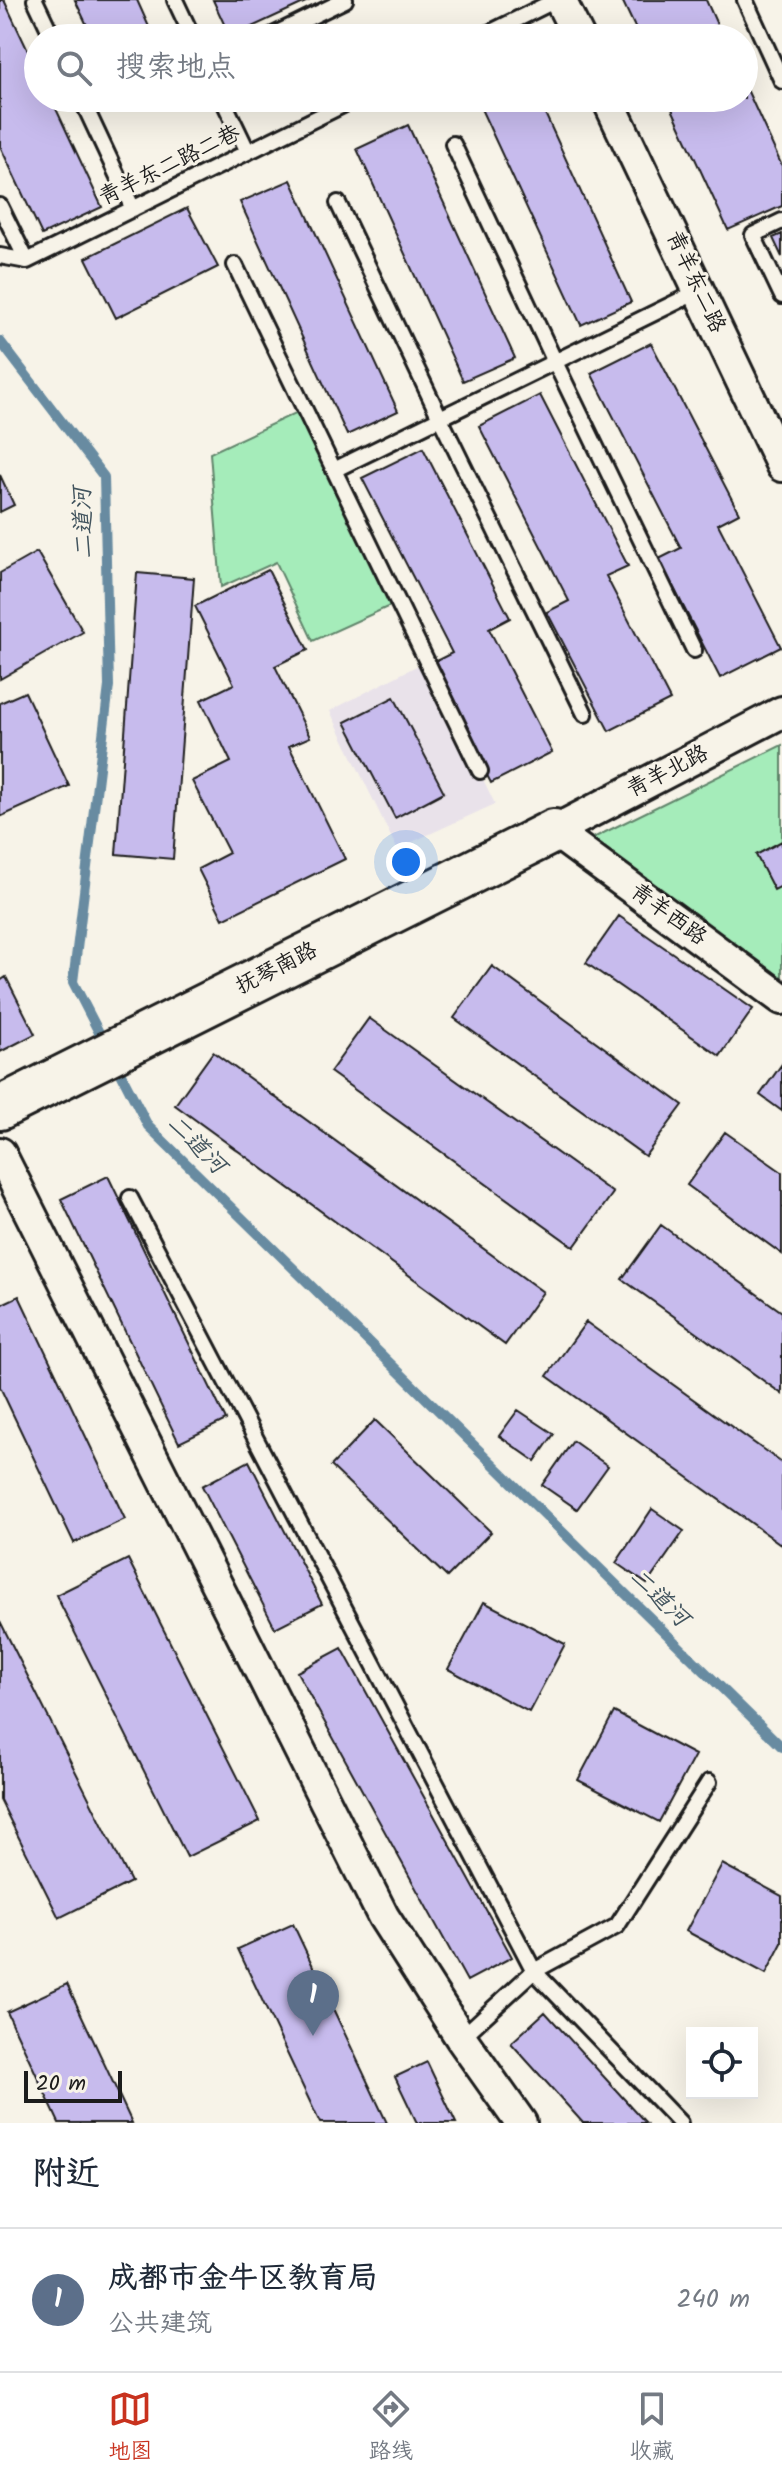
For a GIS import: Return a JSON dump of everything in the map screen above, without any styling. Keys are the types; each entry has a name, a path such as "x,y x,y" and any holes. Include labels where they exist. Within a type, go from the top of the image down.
{"street":[{"path":"558,0 571,24"},
{"name":"青羊东二路","path":"614,112 699,291 768,424 782,466"},
{"name":"青羊北路","path":"554,831 782,712"},
{"name":"青羊西路","path":"554,831 782,999"},
{"name":"抚琴南路","path":"0,1108 554,831"},
{"path":"0,1153 383,1916 461,2038 521,2123"}],"lane":[{"path":"35,0 46,24"},
{"path":"175,0 186,24"},
{"path":"296,24 345,0"},
{"path":"508,24 558,0"},
{"path":"745,0 756,24"},
{"path":"758,28 782,81"},
{"path":"88,112 133,209"},
{"path":"229,112 248,152"},
{"name":"青羊东二路二巷","path":"27,261 329,112"},
{"path":"453,144 694,650"},
{"path":"338,203 585,714"},
{"path":"0,206 27,261"},
{"path":"782,221 753,235 782,296"},
{"path":"0,256 27,261"},
{"path":"235,265 480,771"},
{"path":"334,470 699,291"},
{"path":"130,1198 534,1971 680,2123"},
{"path":"461,2038 534,1971 617,1926 709,1782"}],"shaded area":[{"path":"426,661 495,804 397,849 330,711"}],"green space":[{"path":"302,410 392,605 313,641 276,562 221,587 210,453"},
{"path":"782,745 782,992 581,844"}],"building":[{"path":"0,0 4,0 24,42 24,112 58,112 102,207 42,235 0,146"},
{"path":"75,0 137,0 148,24 86,24"},
{"path":"213,0 310,0 258,24 224,24"},
{"path":"622,0 706,0 717,24 633,24"},
{"path":"482,112 544,112 631,302 581,325"},
{"path":"673,112 757,112 782,166 782,206 728,230"},
{"path":"408,125 515,358 463,381 357,149"},
{"path":"291,180 398,411 347,435 240,202"},
{"path":"187,208 218,267 116,318 86,258"},
{"path":"782,234 782,257 773,238"},
{"path":"651,343 739,513 718,524 781,647 720,678 659,559 681,548 591,373"},
{"path":"540,395 628,566 606,576 670,700 609,731 547,612 569,601 479,426"},
{"path":"423,448 510,618 489,629 552,752 491,783 430,664 452,653 362,478"},
{"path":"0,475 14,505 0,512"},
{"path":"37,552 83,632 0,679 0,573"},
{"path":"268,570 308,650 275,666 310,737 289,746 345,859 223,919 198,869 229,853 192,781 231,762 201,700 234,684 195,606"},
{"path":"137,573 194,578 173,859 116,854"},
{"path":"25,692 69,786 0,817 0,703"},
{"path":"394,697 444,792 395,818 345,722"},
{"path":"782,841 782,886 774,890 756,855"},
{"path":"619,916 753,1009 720,1056 586,963"},
{"path":"492,966 683,1105 645,1156 454,1018"},
{"path":"6,977 35,1034 0,1052 0,981"},
{"path":"369,1018 613,1193 574,1247 330,1072"},
{"path":"213,1052 543,1292 505,1345 175,1105"},
{"path":"782,1064 782,1111 760,1095"},
{"path":"725,1132 782,1172 782,1254 687,1185"},
{"path":"108,1176 226,1420 179,1443 61,1199"},
{"path":"661,1225 782,1312 782,1394 622,1279"},
{"path":"19,1296 125,1519 74,1543 0,1387 0,1305"},
{"path":"586,1322 782,1463 782,1545 547,1376"},
{"path":"518,1410 554,1434 535,1461 499,1436"},
{"path":"375,1420 491,1532 447,1577 331,1466"},
{"path":"573,1441 608,1466 577,1509 542,1485"},
{"path":"249,1461 322,1604 275,1628 202,1486"},
{"path":"652,1509 684,1531 647,1584 616,1563"},
{"path":"128,1559 260,1821 187,1857 56,1595"},
{"path":"484,1602 565,1644 529,1712 448,1669"},
{"path":"0,1621 131,1882 59,1918 0,1800"},
{"path":"342,1648 512,1957 467,1981 297,1672"},
{"path":"614,1712 695,1755 659,1822 578,1780"},
{"path":"722,1864 782,1896 782,1943 766,1974 686,1931"},
{"path":"293,1924 387,2123 320,2123 238,1949"},
{"path":"67,1984 132,2123 59,2123 7,2012"},
{"path":"545,2012 646,2123 583,2123 511,2043"},
{"path":"427,2062 456,2123 417,2123 395,2077"}],"waterway":[{"name":"二道河","path":"0,341 104,477 109,686 73,982 106,1046"},
{"name":"二道河","path":"114,1060 148,1126 782,1747"}],"place":[{"name":"成都市金牛区教育局","path":"313,2036"}]}
